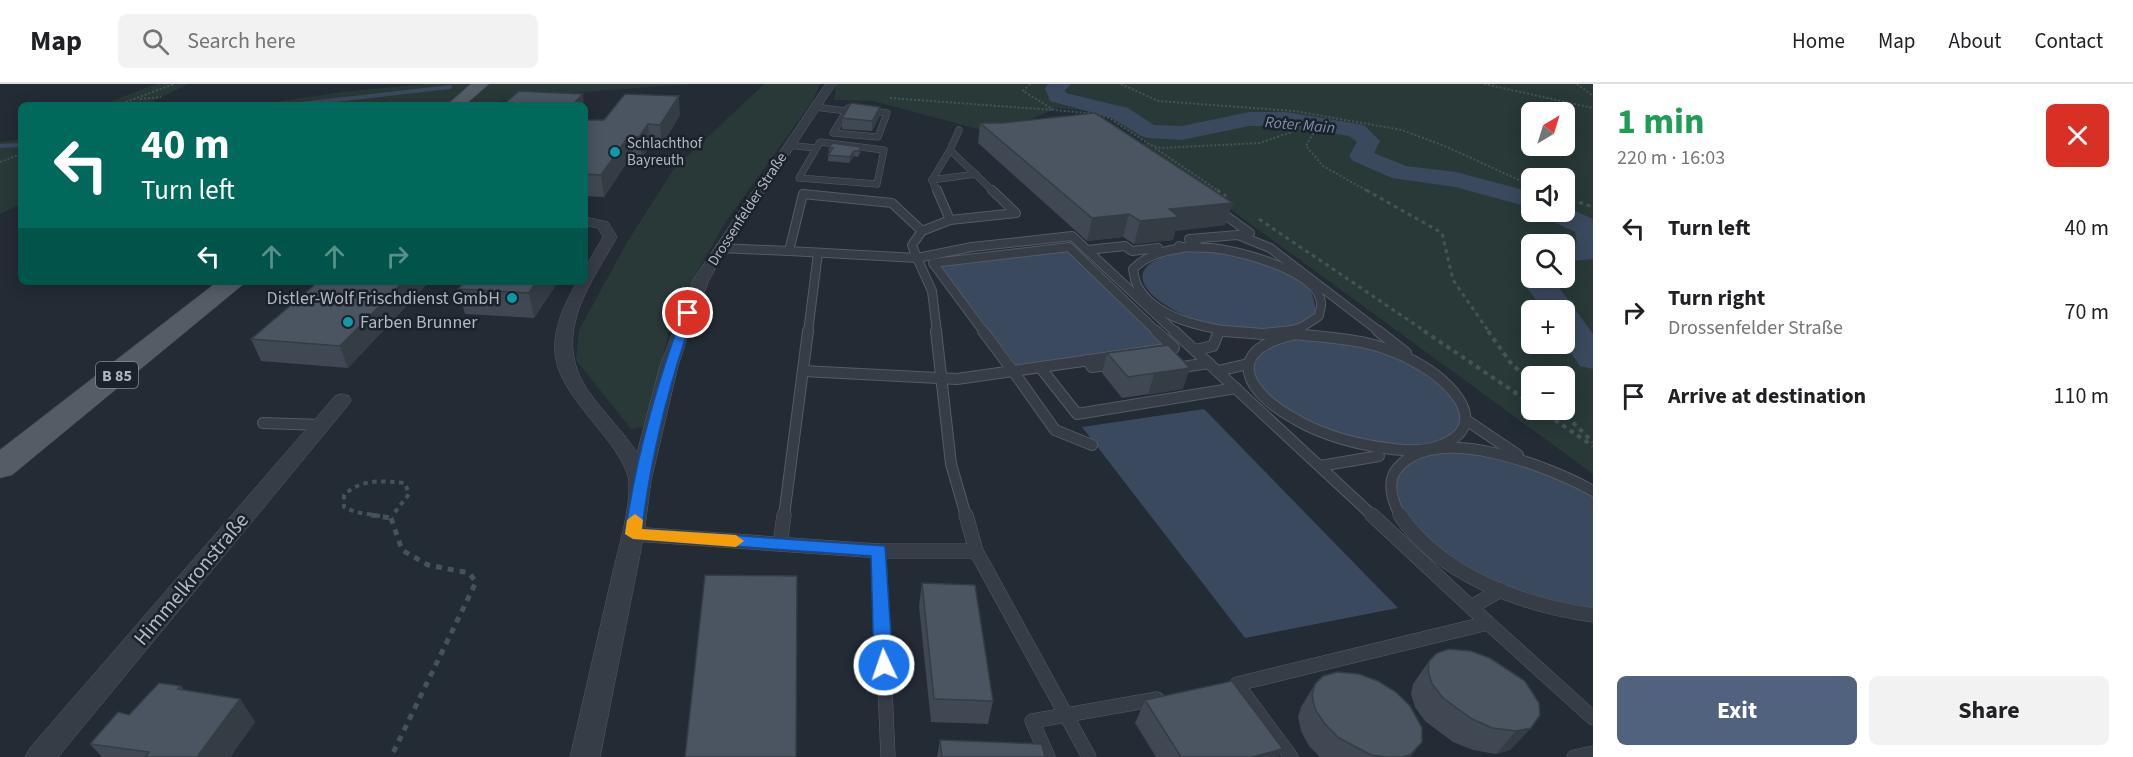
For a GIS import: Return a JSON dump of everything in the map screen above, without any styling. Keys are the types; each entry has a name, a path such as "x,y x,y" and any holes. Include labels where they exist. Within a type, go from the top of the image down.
{"main road":[{"path":"459,102 481,84"},
{"name":"B 85","path":"0,467 229,285"}],"street":[{"name":"Drossenfelder Straße","path":"585,757 633,534 640,481 672,356 701,280 788,145 831,84"},
{"path":"588,222 603,225 610,237 588,277"},
{"path":"583,285 569,311 563,333 561,354 569,376 622,445 640,481"},
{"name":"Himmelkronstraße","path":"40,757 342,400"}],"lane":[{"path":"815,107 887,113 878,137 833,133 846,111"},
{"path":"932,180 959,130"},
{"path":"820,142 884,150 878,184 799,178 816,148 820,142"},
{"path":"788,145 816,148"},
{"path":"950,150 1016,213 950,220 922,231 912,245 932,291 939,377 951,464 976,551 1089,757"},
{"path":"932,180 976,174"},
{"path":"932,180 950,220"},
{"path":"789,251 803,194 892,203 922,231"},
{"path":"1136,293 1133,269 1143,258 1159,251 1197,244 1189,239 1250,233 1212,206"},
{"path":"1238,234 1270,248 1314,279 1418,363 1446,382 1463,401 1466,420 1459,436 1439,446"},
{"path":"720,248 917,258 972,246 1072,236 1593,718"},
{"path":"1059,237 1174,348"},
{"path":"1016,242 1027,252"},
{"path":"972,246 981,257"},
{"path":"1087,250 1125,246 1132,251 1180,247 1239,253 1268,261 1302,280 1311,287 1321,302 1319,316 1305,327 1281,333 1251,334 1219,330 1187,321 1161,309 1136,293 1115,291"},
{"path":"1069,247 933,262 1055,430 1092,445"},
{"path":"780,544 818,253"},
{"path":"1302,280 1314,279"},
{"path":"803,371 957,379 1087,360 1092,367 1159,359 1151,351 1213,346 1219,330"},
{"path":"1281,333 1292,335"},
{"path":"1418,363 1387,349 1320,334 1292,335 1269,340 1254,350 1248,364 1251,382 1267,400 1302,423 1330,435 1366,445 1406,450 1439,446 1494,453 1537,464"},
{"path":"1172,369 1209,363"},
{"path":"1218,371 1248,364"},
{"path":"1040,367 1077,414 1236,388"},
{"path":"1252,403 1267,400"},
{"path":"1466,420 1506,448 1593,491"},
{"path":"263,423 322,425"},
{"path":"1366,445 1396,470"},
{"path":"1455,448 1424,452 1401,462 1390,479 1393,502 1410,529 1440,556 1482,583 1532,603 1593,615"},
{"path":"1320,466 1379,456"},
{"path":"1391,532 1410,529"},
{"path":"633,534 879,551 976,551"},
{"path":"879,551 888,757"},
{"path":"1471,607 1500,590"},
{"path":"1291,757 1231,685 1488,623"},
{"path":"1048,757 1032,721 1169,697"},
{"path":"1574,757 1593,753"}],"path":[{"path":"126,102 174,84"},
{"path":"1030,84 1023,91 1053,110"},
{"path":"1120,84 1158,101 1294,111 1402,130 1447,147 1521,181"},
{"path":"1484,84 1593,108"},
{"path":"1577,84 1593,96"},
{"path":"126,102 161,97"},
{"path":"882,98 1098,114 1111,119 1228,198"},
{"path":"1150,145 1182,149 1249,144 1260,143 1300,129 1314,132 1306,146 1323,166 1442,233 1453,280 1510,362 1521,372"},
{"path":"0,162 18,155"},
{"path":"1575,201 1593,207"},
{"path":"1258,218 1521,397"},
{"path":"1556,420 1593,443"},
{"path":"1570,420 1593,443"},
{"path":"373,480 405,483 409,494 391,518 355,512 344,507 344,495 354,485 373,480"},
{"path":"391,518 402,550 428,565 470,573 476,582 391,757"}],"shaded area":[{"path":"156,84 188,84 151,102 110,102"},
{"path":"424,84 474,84 452,102 275,102 342,92"},
{"path":"489,84 695,84 580,92 497,102 467,102"},
{"path":"764,84 820,84 812,102 727,220 674,312 646,426 631,429 576,360 579,330 626,244 673,170"},
{"path":"836,84 1593,84 1593,474 1141,144 1148,143 1102,114 1058,108 1024,122 981,130 873,101 834,100"},
{"path":"18,139 18,205 0,214 0,142"}],"water":[{"path":"1066,249 1167,345 1017,366 938,264"},
{"path":"1187,251 1245,257 1287,272 1303,283 1313,297 1315,314 1285,329 1249,331 1211,325 1177,312 1153,295 1142,278 1152,262"},
{"path":"1295,337 1354,342 1417,365 1457,401 1462,418 1457,429 1433,444 1408,447 1381,445 1325,430 1299,417 1278,404 1262,389 1255,378 1252,367 1258,352"},
{"path":"1204,409 1398,608 1245,638 1082,427"},
{"path":"1457,452 1493,456 1533,466 1593,495 1593,611 1578,611 1482,579 1454,564 1415,529 1399,501 1397,476 1409,463 1418,459"}],"building":[{"path":"519,91 583,94 575,102 506,102"},
{"path":"625,94 679,96 660,125 648,124 639,137 628,137 601,175 588,174 588,120 604,120"},
{"path":"851,103 880,107 872,121 842,118"},
{"path":"1095,113 1233,203 1169,209 1179,217 1140,221 1129,214 1092,218 980,123 1003,123"},
{"path":"832,143 861,147 850,157 828,155 833,148 829,148"},
{"path":"314,285 400,285 340,346 251,339"},
{"path":"461,285 534,285 529,293 458,289"},
{"path":"1168,345 1190,368 1128,377 1107,353"},
{"path":"705,575 797,576 796,757 685,757"},
{"path":"922,583 975,585 993,701 934,699"},
{"path":"1449,649 1471,651 1490,658 1525,681 1539,703 1540,715 1531,728 1516,731 1492,728 1472,719 1443,698 1432,684 1428,671 1429,661 1437,653"},
{"path":"1337,672 1359,674 1378,681 1396,692 1410,706 1422,728 1422,742 1410,755 1386,757 1371,755 1339,738 1324,723 1315,709 1312,695 1315,684 1323,676"},
{"path":"1232,681 1283,749 1252,757 1181,757 1145,700"},
{"path":"159,683 181,686 178,689 240,699 197,757 145,757 149,752 90,744 118,712 129,715"},
{"path":"940,740 1042,744 1045,757 942,757"}],"waterway":[{"name":"Roter Main","path":"1061,84 1055,88 1057,97 1120,113 1149,131 1182,133 1249,119 1286,119 1356,130 1369,141 1361,156 1401,173 1456,180 1521,197"},
{"path":"318,102 450,87"},
{"path":"0,146 18,145"},
{"name":"Roter Main","path":"1575,221 1589,228 1592,250 1575,252"},
{"name":"Roter Main","path":"1543,288 1552,300"},
{"name":"Roter Main","path":"1575,333 1593,358"}],"slow traffic":[{"path":"635,520 633,534 736,541"}],"place":[{"name":"Schlachthof Bayreuth","path":"615,152"},
{"name":"Distler-Wolf Frischdienst GmbH","path":"512,298"},
{"name":"Farben Brunner","path":"348,322"}],"route":[{"path":"688,313 669,366 659,414 640,481 633,534 879,551 884,665"}]}
